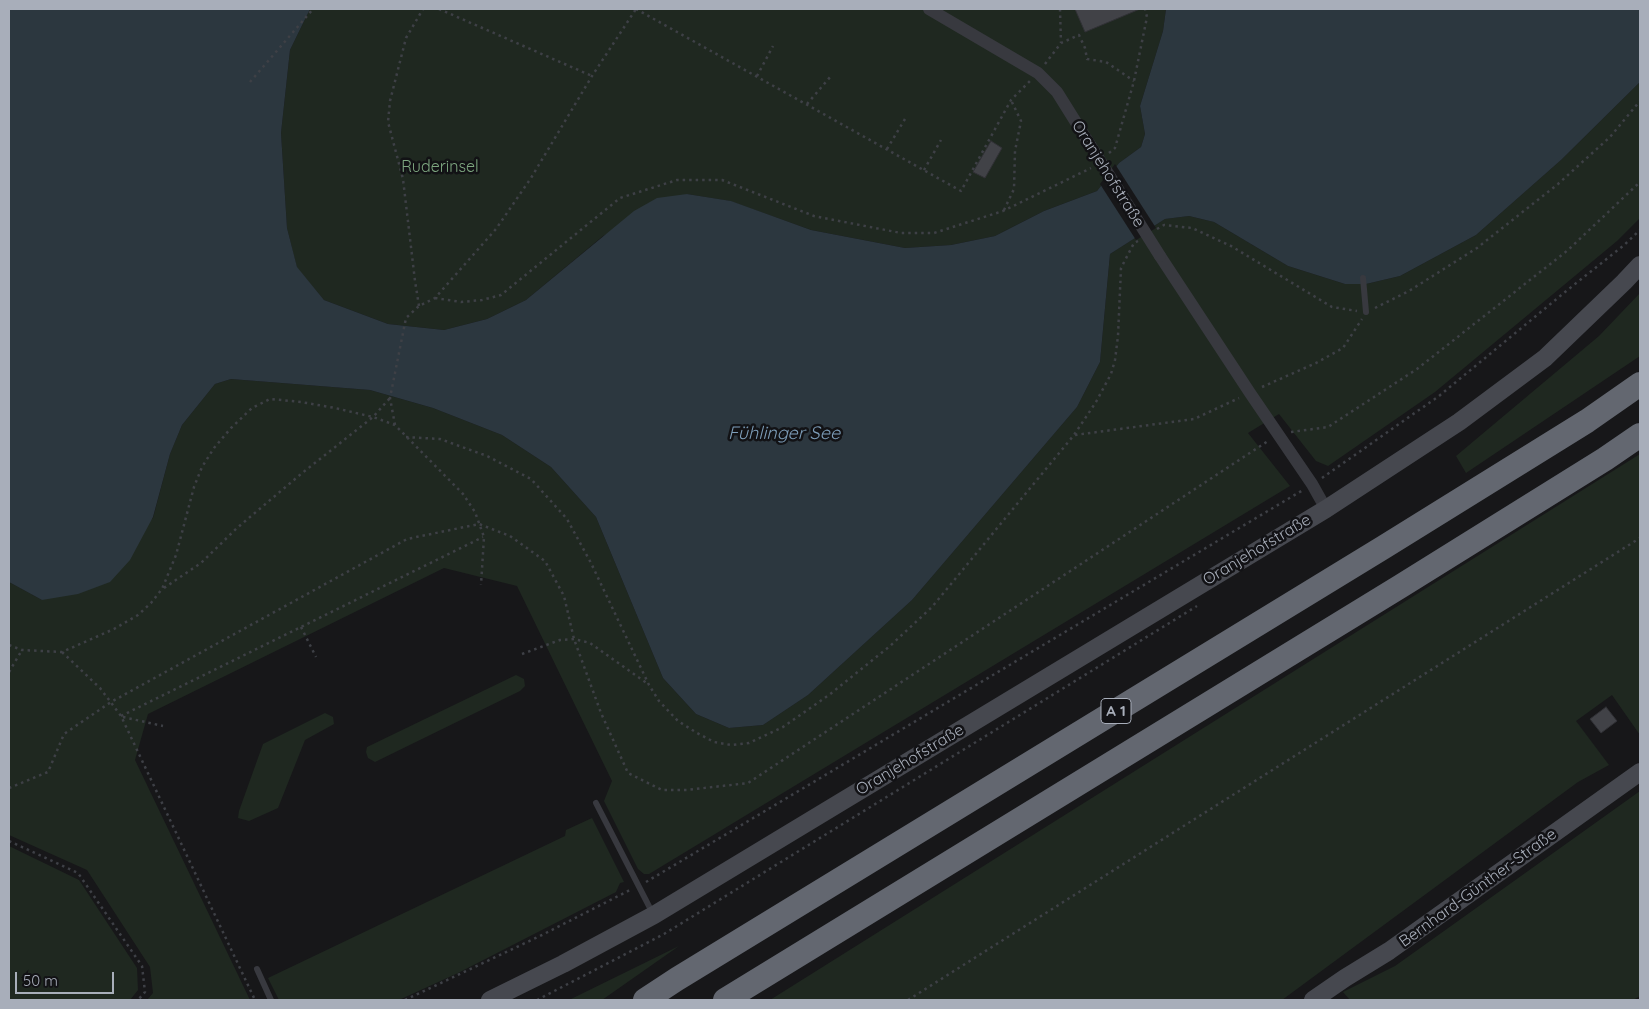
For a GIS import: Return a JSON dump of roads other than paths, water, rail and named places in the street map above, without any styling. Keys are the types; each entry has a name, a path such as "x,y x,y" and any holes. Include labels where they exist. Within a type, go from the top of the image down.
{"highway":[{"name":"A 1","path":"645,1000 1393,542 1587,421 1640,384"},
{"name":"A 1","path":"726,1000 1605,459 1640,435"},
{"path":"1605,459 1640,440"}],"street":[{"name":"Oranjehofstraße","path":"929,9 1038,73 1057,92 1160,256 1312,484 1326,509"},
{"name":"Oranjehofstraße","path":"490,1000 563,964 654,915 1326,509 1459,422 1545,358 1640,265"},
{"name":"Bernhard-Günther-Straße","path":"1313,1000 1389,951 1640,772"}],"lane":[{"path":"1363,278 1366,312"},
{"path":"596,803 654,915"},
{"path":"257,969 271,1000"}],"water":[{"name":"Fühlinger See","path":"9,9 310,9 290,50 281,133 287,228 297,267 324,300 388,324 444,330 487,319 526,300 634,211 657,198 687,194 731,201 811,230 905,248 951,245 995,236 1044,211 1097,191 1119,163 1141,147 1145,134 1140,106 1163,31 1166,9 1640,9 1640,82 1561,160 1476,235 1400,276 1366,284 1345,284 1288,266 1214,222 1189,216 1165,219 1110,254 1100,362 1077,407 912,600 808,695 763,725 729,728 696,714 663,678 596,517 551,467 502,435 433,408 370,390 231,379 215,384 182,425 170,454 153,517 130,560 110,582 78,594 42,600 9,582"}],"park label":[{"name":"Ruderinsel","path":"440,167"}]}
